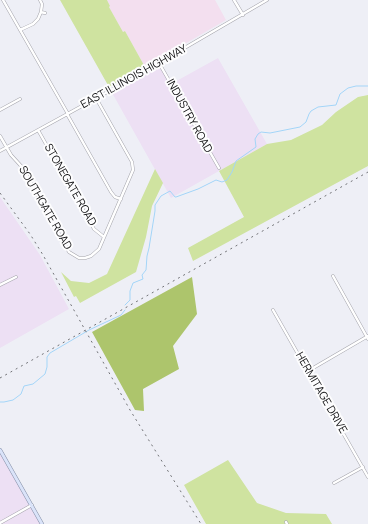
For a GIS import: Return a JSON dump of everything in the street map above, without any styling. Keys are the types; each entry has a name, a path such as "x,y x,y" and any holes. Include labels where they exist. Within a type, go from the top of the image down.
{"main road":[{"path":"0,450 42,524"}],"street":[{"path":"3,0 111,192 115,197 121,199"},
{"path":"20,30 38,19 42,4 40,0"},
{"path":"234,0 243,15"},
{"name":"EAST ILLINOIS HIGHWAY","path":"0,151 159,63 267,0"},
{"path":"41,12 45,13"},
{"name":"INDUSTRY ROAD","path":"159,63 219,168"},
{"path":"96,98 132,162 133,169 104,237"},
{"path":"0,110 20,99"},
{"name":"STONEGATE ROAD","path":"38,130 94,229 104,237"},
{"name":"SOUTHGATE ROAD","path":"0,136 11,155 22,167 69,252 78,257 87,258 95,254 104,237"},
{"path":"308,370 368,337 334,276"},
{"path":"0,285 16,277"},
{"name":"HERMITAGE DRIVE","path":"273,310 368,477"},
{"path":"334,483 362,467"},
{"path":"0,523 32,505"}],"shaded area":[{"path":"107,0 215,0 226,20 145,67 125,31 123,32 109,7 110,6"},
{"path":"218,58 267,144 171,198 111,91 159,64 171,84"},
{"path":"0,197 40,255 69,309 0,348"},
{"path":"0,453 41,524 0,524"}],"green space":[{"path":"60,0 107,0 110,6 109,7 123,32 125,31 145,67 109,87"},
{"path":"368,95 368,166 193,261 188,248 244,217 219,171 267,144 291,140 322,125 336,112 358,97"},
{"path":"155,169 163,183 152,206 146,237 136,272 80,303 76,296 74,297 61,272 71,281 89,283 107,274"},
{"path":"192,277 197,314 173,346 179,369 143,389 144,411 135,410 92,332"},
{"path":"228,460 257,503 286,513 326,514 332,524 206,524 184,485"}],"waterway":[{"path":"125,305 130,300 130,291 133,283 143,279 142,275 146,270 155,205 161,196 170,191 176,197 198,189 216,180 222,182 227,180 236,161 256,147 255,139 258,134 261,132 270,133 300,127 306,122 311,111 318,107 336,105 340,94 348,88 368,86"},
{"path":"0,402 13,400 21,394 24,386 33,384 45,374 47,357 50,353 89,330 121,315 125,310"}],"railway":[{"path":"0,378 368,172"},
{"path":"0,193 30,234 43,255 130,410 201,524"}]}
